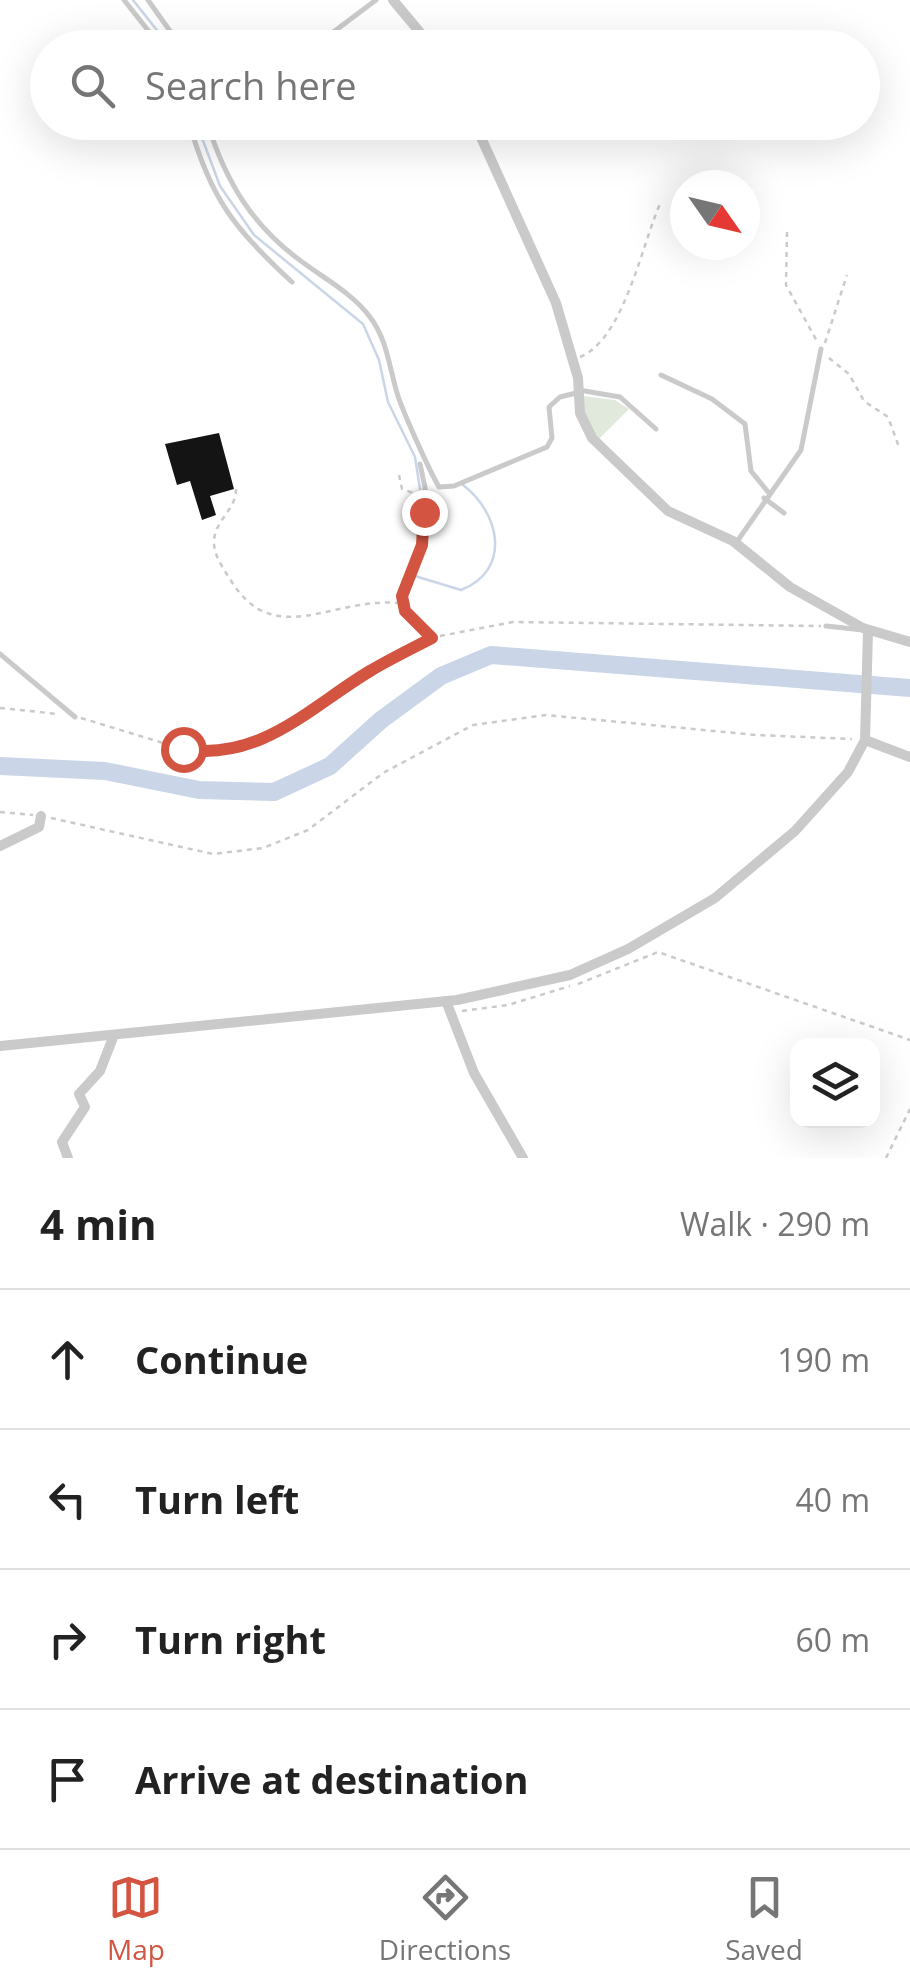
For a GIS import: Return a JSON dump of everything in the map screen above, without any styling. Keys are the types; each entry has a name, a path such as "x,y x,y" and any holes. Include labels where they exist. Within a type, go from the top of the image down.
{"street":[{"path":"393,0 417,30"},
{"path":"482,140 523,238 549,286 574,359 586,432 672,514 736,543 790,587 871,632 910,642"},
{"path":"0,1046 448,1007 570,975 680,922 796,831 848,772 865,740 871,632"},
{"path":"865,740 910,757"},
{"path":"0,846 39,827 41,816"},
{"path":"448,1007 474,1072 523,1158"},
{"path":"68,1158 62,1142 84,1108 78,1094 100,1071 114,1035"}],"lane":[{"path":"124,0 148,30"},
{"path":"148,0 169,30"},
{"path":"336,30 376,0"},
{"path":"196,140 219,204 260,254 292,282"},
{"path":"213,140 225,174 256,221 281,247 356,300 370,317 383,338 399,400 438,486 454,486 547,447 552,438 549,407 560,397 579,392 620,397 656,429"},
{"path":"736,543 766,495 802,450 821,348"},
{"path":"661,375 676,378 712,398 745,424 750,471 784,513"},
{"path":"420,464 424,536 404,587 404,604 409,617 432,638"},
{"path":"826,626 871,632"},
{"path":"0,654 75,717"}],"path":[{"path":"574,359 593,350 608,332 650,239 660,204"},
{"path":"787,232 786,285 821,348 853,379 864,401 888,417 899,448"},
{"path":"821,348 846,275"},
{"path":"399,475 402,490 424,495"},
{"path":"236,490 236,500 214,531 214,551 237,591 258,611 293,618 373,601 404,604"},
{"path":"0,708 75,717 190,750 238,748 279,733 374,668 432,638 513,622 826,626"},
{"path":"0,812 41,816 213,854 263,848 308,830 383,773 473,725 546,715 756,735 865,740"},
{"path":"448,1007 508,1005 587,981 658,952 910,1040"},
{"path":"886,1158 910,1108"}],"shaded area":[{"path":"583,396 615,400 629,409 598,440 585,420"}],"building":[{"path":"219,433 234,489 210,496 216,515 202,520 190,481 177,485 165,444"}],"waterway":[{"path":"133,0 157,30"},
{"path":"203,140 220,186 254,235 363,324 379,360 388,402 415,457 420,489"},
{"path":"415,576 461,590 488,569 494,555 492,525 476,497 463,485"},
{"path":"0,766 105,771 199,790 274,792 330,766 381,720 441,676 491,655 910,688"}],"route":[{"path":"183,749 238,748 272,737 374,668 432,638 428,630 409,617 402,596 422,545 424,512"}]}
